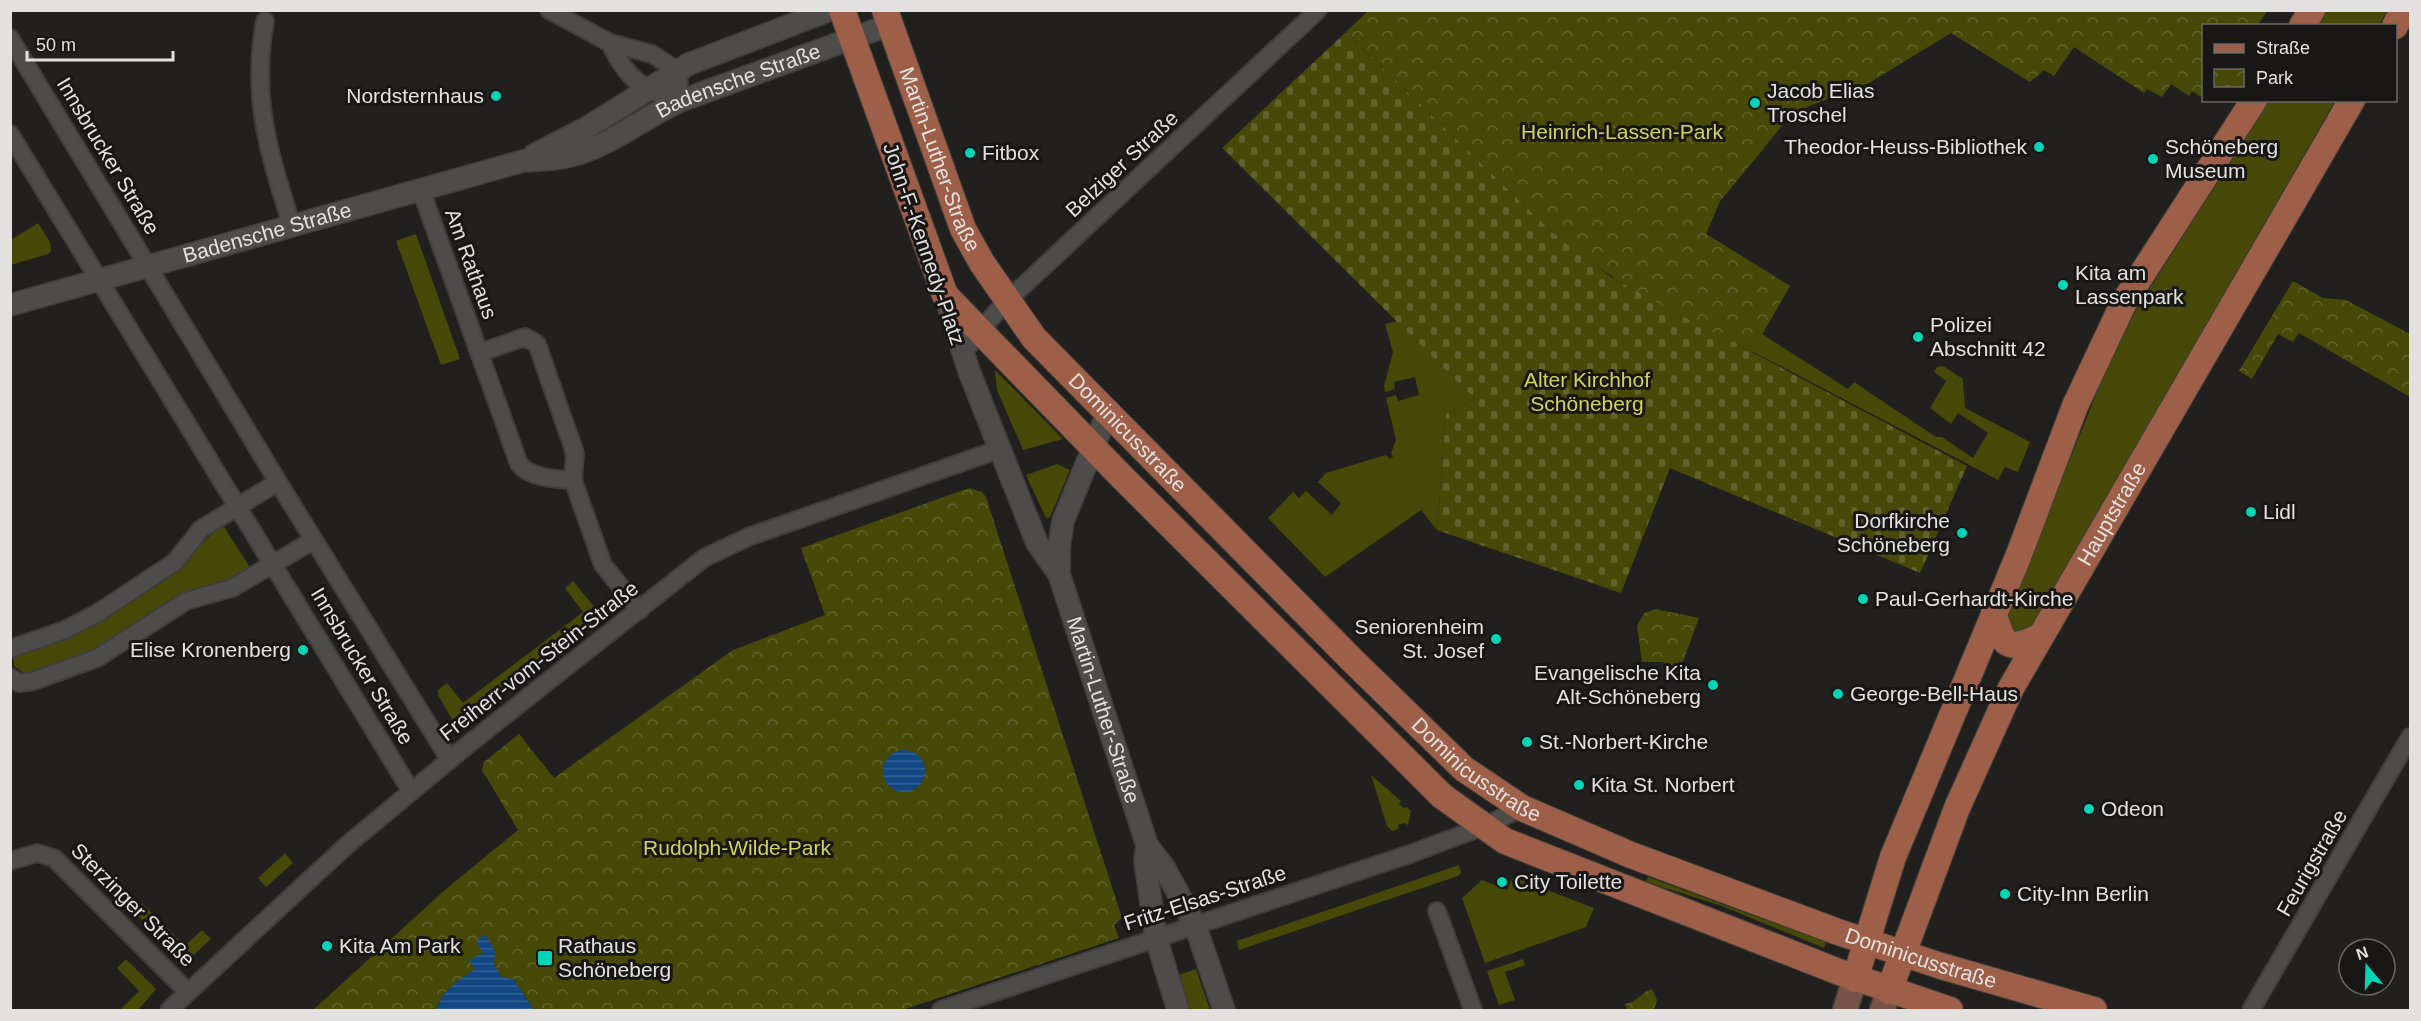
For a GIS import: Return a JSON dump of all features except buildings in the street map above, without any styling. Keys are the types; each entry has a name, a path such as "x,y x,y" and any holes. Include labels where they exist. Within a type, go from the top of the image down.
{"main road":[{"path":"842,10 851,39"},
{"path":"2303,24 2312,10"},
{"path":"2396,24 2403,10"},
{"name":"Martin-Luther-Straße","path":"887,18 963,228 1007,302"},
{"name":"John-F.-Kennedy-Platz","path":"851,39 945,296"},
{"path":"1845,1011 1893,857 1974,664 2074,406 2124,302 2253,102"},
{"name":"Hauptstraße","path":"1886,1001 1969,778 2017,676 2351,102"},
{"name":"Dominicusstraße","path":"945,296 1346,702 1442,796 1482,827 1505,841 1855,978 1886,1001 1950,1011"},
{"name":"Dominicusstraße","path":"1007,302 1034,338 1107,414 1353,661 1464,769 1522,808 1631,855 1866,941 2094,1011"},
{"path":"1994,614 2000,638 2007,644 2020,646 2039,637"},
{"path":"1974,664 1996,654 2006,656 2017,676"}],"street":[{"path":"549,10 610,43 642,50 678,70 680,102 646,90 623,69 610,43"},
{"name":"Badensche Straße","path":"523,161 579,132 678,70 719,51 830,10"},
{"name":"Belziger Straße","path":"963,354 980,330 1007,302 1318,10"},
{"name":"Badensche Straße","path":"10,305 523,161 568,157 587,151 680,102 851,39 887,18"},
{"path":"265,21 259,56 260,108 270,155 292,226"},
{"name":"Innsbrucker Straße","path":"10,38 278,482 450,760"},
{"name":"Innsbrucker Straße","path":"10,134 411,791"},
{"name":"Am Rathaus","path":"421,190 519,464 524,471 553,479 573,480"},
{"name":"John-F.-Kennedy-Platz","path":"945,296 963,354 1000,448"},
{"name":"Am Rathaus","path":"479,353 525,337 537,344 575,453 573,480 603,565 640,610"},
{"name":"Martin-Luther-Straße","path":"1059,574 1059,547 1063,521 1107,414"},
{"name":"Martin-Luther-Straße","path":"1000,448 1037,543 1059,574 1147,845 1165,869 1195,925 1224,1011"},
{"name":"Freiherr-vom-Stein-Straße","path":"169,1011 290,896 411,791 704,558 748,537 1000,448"},
{"path":"10,649 65,630 96,614 175,562 201,529 278,482"},
{"path":"10,676 19,683 33,681 97,658 186,601 232,588 314,540"},
{"name":"Feurigstraße","path":"2251,1011 2410,737"},
{"name":"Fritz-Elsas-Straße","path":"941,1011 1482,827 1522,808"},
{"name":"Martin-Luther-Straße","path":"1147,845 1145,861 1156,938 1178,1011"},
{"name":"Sterzinger Straße","path":"10,861 44,854 54,858 188,992"},
{"path":"1437,911 1473,1011"}],"green space":[{"name":"Heinrich-Lassen-Park","path":"1369,10 2267,10 2259,24 2202,24 2202,97 2192,91 2189,96 2171,84 2162,97 2147,89 2144,93 2074,47 2054,76 2044,70 2030,82 1951,33 1869,83 1799,110 1789,117 1720,201 1706,234 1790,286 1752,352 1624,284 1553,233 1346,32"},
{"path":"2326,11 2387,11 2380,24 2317,24"},
{"name":"Alter Kirchhof Schöneberg","path":"1346,32 1553,233 1612,278 1967,466 1920,573 1670,468 1621,593 1437,530 1446,414 1475,399 1222,148"},
{"path":"2268,102 2334,102 2029,632 2010,637 2007,615 2110,360 2136,310"},
{"path":"1770,141 1720,201 1706,234 1790,286 1762,334 1848,389 1854,382 1936,437 1942,437 1973,458 1988,433 1958,413 1951,424 1930,408 1946,381 1934,372 1937,367 1943,366 1963,379 1965,408 2030,442 2018,472 2005,467 1998,480 1612,278 1687,221"},
{"path":"38,223 50,242 51,251 48,254 11,265 11,240"},
{"path":"416,234 460,359 441,365 396,241"},
{"path":"2293,281 2323,298 2346,300 2410,334 2410,397 2299,333 2293,342 2278,334 2252,379 2239,371"},
{"path":"1397,321 1475,399 1446,414 1437,530 1421,510 1325,577 1268,518 1293,492 1299,498 1306,491 1332,515 1341,503 1318,482 1326,473 1386,455 1390,459 1393,457 1391,453 1396,440 1386,398 1396,395 1398,401 1419,395 1415,377 1394,382 1395,389 1385,392 1384,386 1393,352 1385,324"},
{"path":"995,370 1063,439 1023,450 997,390"},
{"path":"1057,464 1070,470 1050,517 1046,518 1026,475"},
{"name":"Rudolph-Wilde-Park","path":"969,488 982,492 986,497 1122,918 1114,925 1119,938 902,1010 534,1010 514,980 501,976 484,952 475,969 443,995 437,1010 313,1010 446,889 518,830 482,770 484,762 519,734 554,778 733,650 825,615 801,548","holes":["905,751 912,753 921,761 923,767 923,778 920,784 915,789 889,785 884,773 886,763 899,753"]},
{"path":"223,525 251,569 234,579 195,588 103,645 70,660 24,673 14,666 13,658 18,652 113,611 167,579"},
{"path":"573,581 596,609 596,615 460,722 453,721 438,695 438,690 447,683 463,703 583,612 565,588"},
{"path":"1656,609 1699,618 1678,675 1663,662 1642,662 1637,626 1644,613"},
{"path":"1371,775 1401,801 1399,804 1411,811 1408,825 1404,823 1398,825 1398,829 1392,831 1387,826"},
{"path":"285,853 293,863 266,887 258,878"},
{"path":"1459,865 1461,873 1458,876 1239,950 1237,941"},
{"path":"1513,877 1594,908 1586,927 1485,963 1462,898 1482,880 1507,890"},
{"path":"1648,877 1826,942 1824,948 1722,906 1646,882"},
{"path":"142,903 185,946 202,930 211,939 185,963 134,912"},
{"path":"126,959 156,989 138,1010 120,1010 139,991 117,968"},
{"path":"1523,959 1525,965 1505,972 1515,1000 1499,1005 1487,971"},
{"path":"1196,969 1210,1010 1187,1010 1176,976"},
{"path":"1652,989 1657,1000 1654,1010 1627,1010 1625,1004"}],"water":[{"path":"904,750 919,756 925,771 919,786 904,792 889,786 883,771 889,756"},
{"path":"485,934 495,951 494,964 501,976 514,980 534,1010 437,1010 447,991 475,969 469,960 483,953 476,941"}],"place":[{"name":"Nordsternhaus","path":"496,96"},
{"name":"Jacob Elias Troschel","path":"1755,103"},
{"name":"Theodor-Heuss-Bibliothek","path":"2039,147"},
{"name":"Fitbox","path":"970,153"},
{"name":"Schöneberg Museum","path":"2153,159"},
{"name":"Kita am Lassenpark","path":"2063,285"},
{"name":"Polizei Abschnitt 42","path":"1918,337"},
{"name":"Lidl","path":"2251,512"},
{"name":"Dorfkirche Schöneberg","path":"1962,533"},
{"name":"Paul-Gerhardt-Kirche","path":"1863,599"},
{"name":"Seniorenheim St. Josef","path":"1496,639"},
{"name":"Elise Kronenberg","path":"303,650"},
{"name":"Evangelische Kita Alt-Schöneberg","path":"1713,685"},
{"name":"George-Bell-Haus","path":"1838,694"},
{"name":"St.-Norbert-Kirche","path":"1527,742"},
{"name":"Kita St. Norbert","path":"1579,785"},
{"name":"Odeon","path":"2089,809"},
{"name":"City Toilette","path":"1502,882"},
{"name":"City-Inn Berlin","path":"2005,894"},
{"name":"Kita Am Park","path":"327,946"},
{"name":"Rathaus Schöneberg","path":"545,958"}]}
